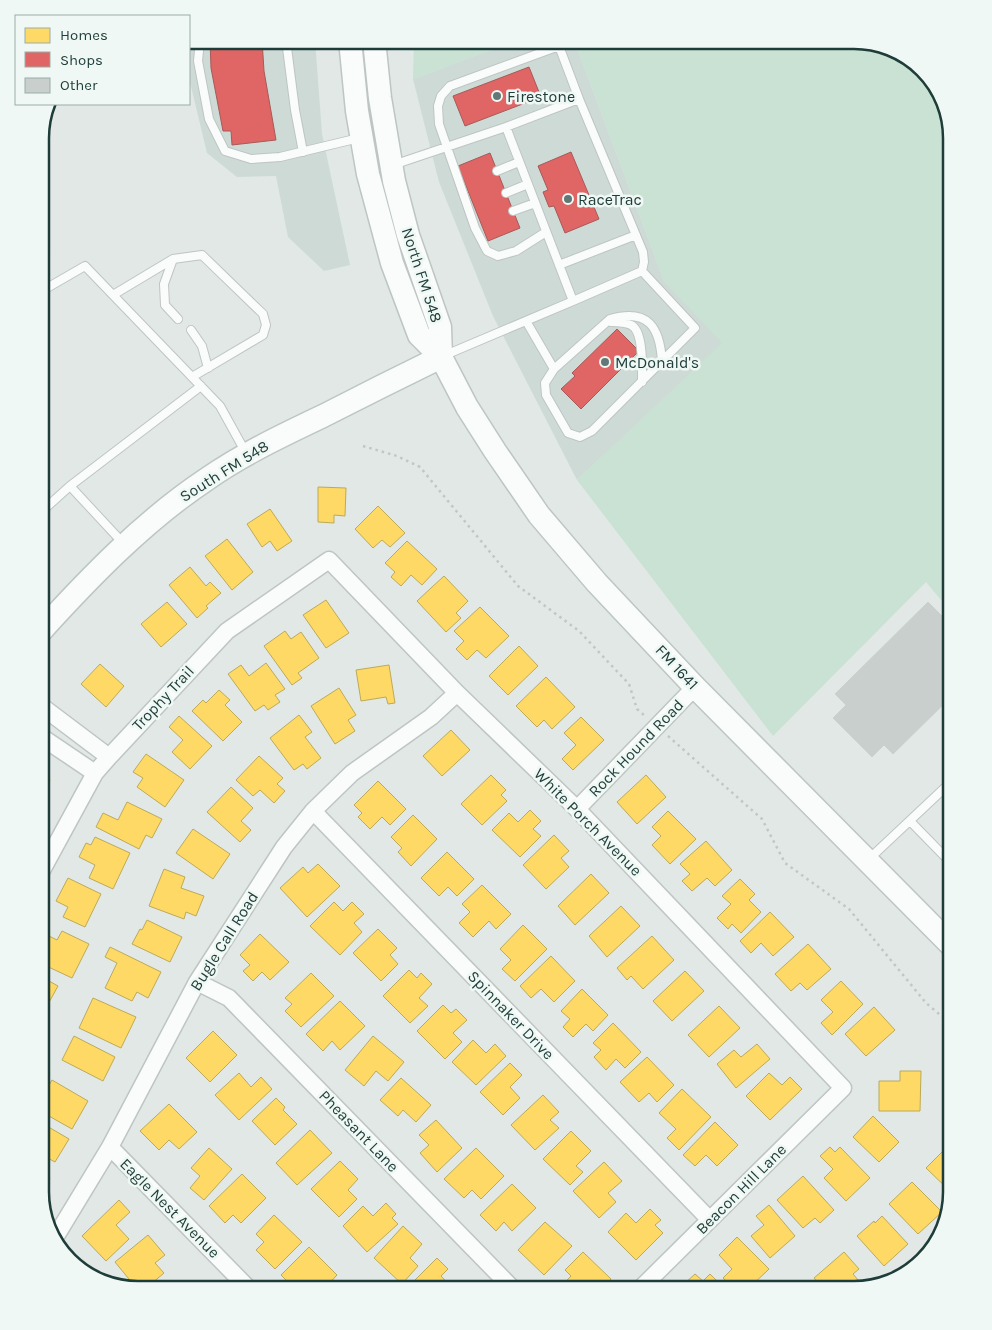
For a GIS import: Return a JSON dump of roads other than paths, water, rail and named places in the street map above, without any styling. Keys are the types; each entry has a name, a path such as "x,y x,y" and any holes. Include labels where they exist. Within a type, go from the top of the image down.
{"main road":[{"name":"North FM 548","path":"351,49 361,138 375,203 392,263 419,335 441,357"},
{"name":"North FM 548","path":"375,49 380,98 391,166 408,235 440,327 441,357"},
{"name":"South FM 548","path":"49,623 125,545 179,499 205,480 288,432 441,357"},
{"name":"FM 1641","path":"441,357 477,424 539,515 592,577 695,687 943,937"}],"street":[{"name":"White Porch Avenue","path":"328,560 458,693 577,809 843,1088"},
{"name":"Trophy Trail","path":"49,858 96,773 227,631 328,560"},
{"name":"Rock Hound Road","path":"577,809 695,687"},
{"name":"Bugle Call Road","path":"59,1232 110,1147 197,982 284,847 312,811 352,773 432,716 458,693"},
{"path":"49,712 109,757"},
{"path":"49,742 96,773"},
{"name":"Spinnaker Drive","path":"312,811 710,1220"},
{"name":"Pheasant Lane","path":"197,982 229,998 505,1281"},
{"name":"Beacon Hill Lane","path":"648,1281 843,1088"},
{"name":"Eagle Nest Avenue","path":"110,1147 241,1281"}],"lane":[{"path":"199,49 198,62 209,118 225,152 251,159 280,157 361,138"},
{"path":"287,49 295,110 304,152"},
{"path":"546,232 516,250 498,256 487,250 447,147 440,124 438,106 444,90 450,86 551,49"},
{"path":"560,49 643,252 644,262 642,271"},
{"path":"391,166 506,127 579,99"},
{"path":"506,127 573,300"},
{"path":"497,171 519,162"},
{"path":"506,193 528,184"},
{"path":"513,211 535,203"},
{"path":"559,265 636,235"},
{"path":"113,295 173,259 202,256 264,314 266,325 264,335 192,377"},
{"path":"173,259 164,284 165,305 178,319"},
{"path":"49,287 85,266 220,406 247,455"},
{"path":"441,357 642,271"},
{"path":"642,271 695,328 662,362 592,431 580,436 568,433 546,395 545,383 554,369 610,319 621,316 633,317 644,320 652,325 658,332 662,362"},
{"path":"526,321 554,369"},
{"path":"607,322 621,322 632,325 637,330 640,338 642,382"},
{"path":"190,330 202,346 208,368"},
{"path":"49,505 70,486 201,386"},
{"path":"70,486 125,545"},
{"path":"867,861 943,789"},
{"path":"910,820 943,855"}],"place":[{"name":"Firestone","path":"497,96"},
{"name":"RaceTrac","path":"568,199"},
{"name":"McDonald's","path":"605,362"}]}
